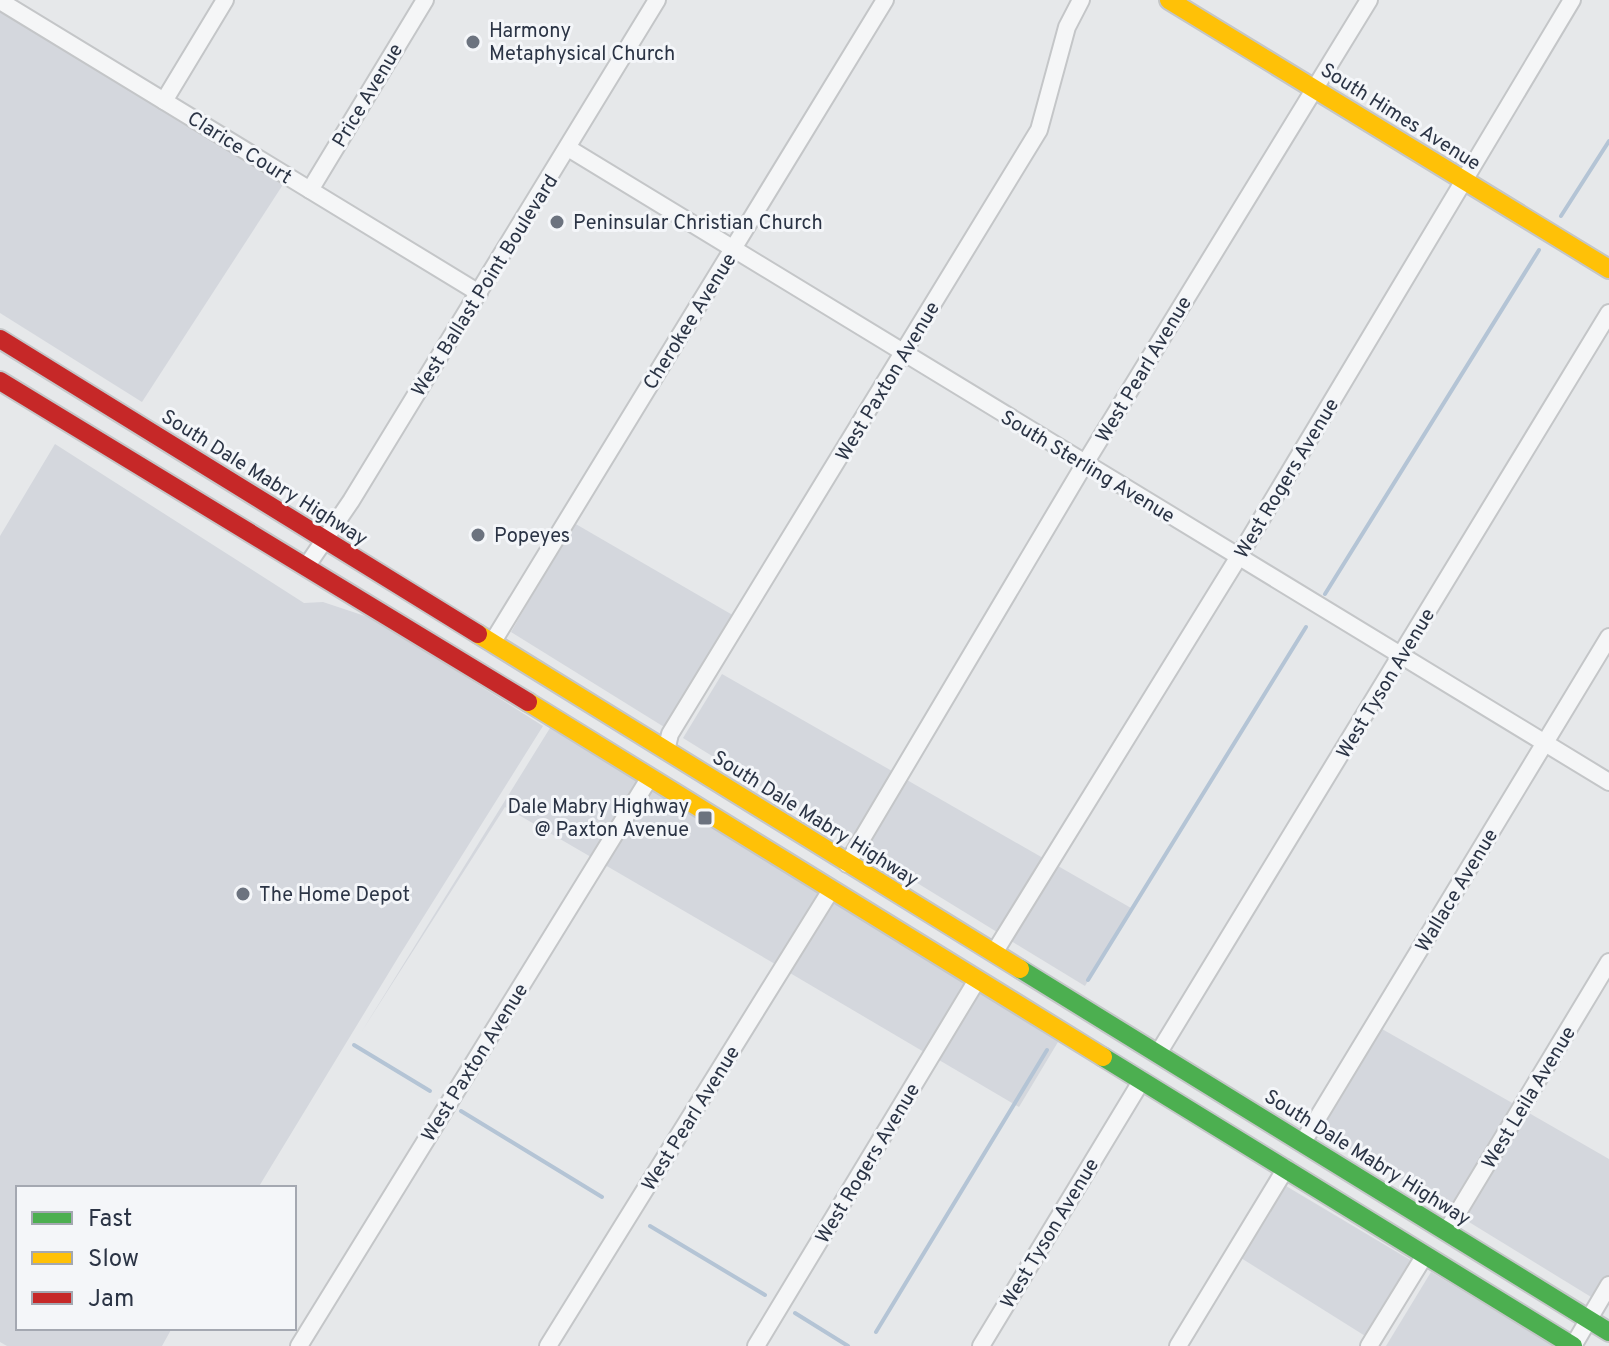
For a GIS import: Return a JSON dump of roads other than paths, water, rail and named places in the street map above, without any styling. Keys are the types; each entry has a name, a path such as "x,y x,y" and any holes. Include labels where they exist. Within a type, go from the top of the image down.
{"main road":[{"name":"South Himes Avenue","path":"1169,0 1609,269"},
{"name":"South Dale Mabry Highway","path":"0,339 1609,1332"},
{"path":"0,381 1573,1346"},
{"path":"85,434 103,403"},
{"path":"575,731 638,753 654,755 666,751"},
{"path":"650,777 659,769 674,770 740,797"},
{"path":"905,936 970,960 994,953"},
{"path":"977,980 988,973 1002,974 1073,1002"},
{"path":"1207,1120 1275,1146 1291,1147 1303,1142"},
{"path":"1286,1168 1298,1161 1374,1187"}],"street":[{"path":"164,101 225,0"},
{"name":"Price Avenue","path":"310,190 425,0"},
{"name":"West Ballast Point Boulevard","path":"306,567 479,293 657,0"},
{"name":"Cherokee Avenue","path":"492,643 885,0"},
{"name":"West Paxton Avenue","path":"666,751 670,734 1039,130 1067,27 1081,0"},
{"name":"West Pearl Avenue","path":"847,864 1084,465 1369,0"},
{"name":"West Rogers Avenue","path":"994,953 1238,558 1572,0"},
{"name":"Clarice Court","path":"0,1 21,6 164,101 479,293"},
{"name":"South Sterling Avenue","path":"568,148 1609,782"},
{"name":"West Tyson Avenue","path":"1159,1052 1609,313"},
{"name":"Wallace Avenue","path":"1303,1142 1609,637"},
{"name":"West Paxton Avenue","path":"299,1346 650,777"},
{"name":"West Pearl Avenue","path":"548,1346 831,890"},
{"name":"West Leila Avenue","path":"1446,1232 1609,962"},
{"name":"West Rogers Avenue","path":"756,1346 977,980"},
{"name":"West Tyson Avenue","path":"981,1346 1142,1080"},
{"path":"1178,1346 1286,1168"},
{"path":"1369,1346 1425,1255"},
{"path":"1573,1346 1609,1285"}],"waterway":[{"path":"1561,216 1609,141"},
{"path":"1325,594 1539,250"},
{"path":"1088,980 1306,627"},
{"path":"354,1045 430,1091"},
{"path":"876,1332 1047,1050"},
{"path":"461,1111 602,1197"},
{"path":"650,1226 765,1295"},
{"path":"795,1313 848,1346"}],"place":[{"name":"Harmony Metaphysical Church","path":"473,42"},
{"name":"Peninsular Christian Church","path":"557,222"},
{"name":"Popeyes","path":"478,535"},
{"name":"Dale Mabry Highway @ Paxton Avenue","path":"705,818"},
{"name":"The Home Depot","path":"243,894"}]}
